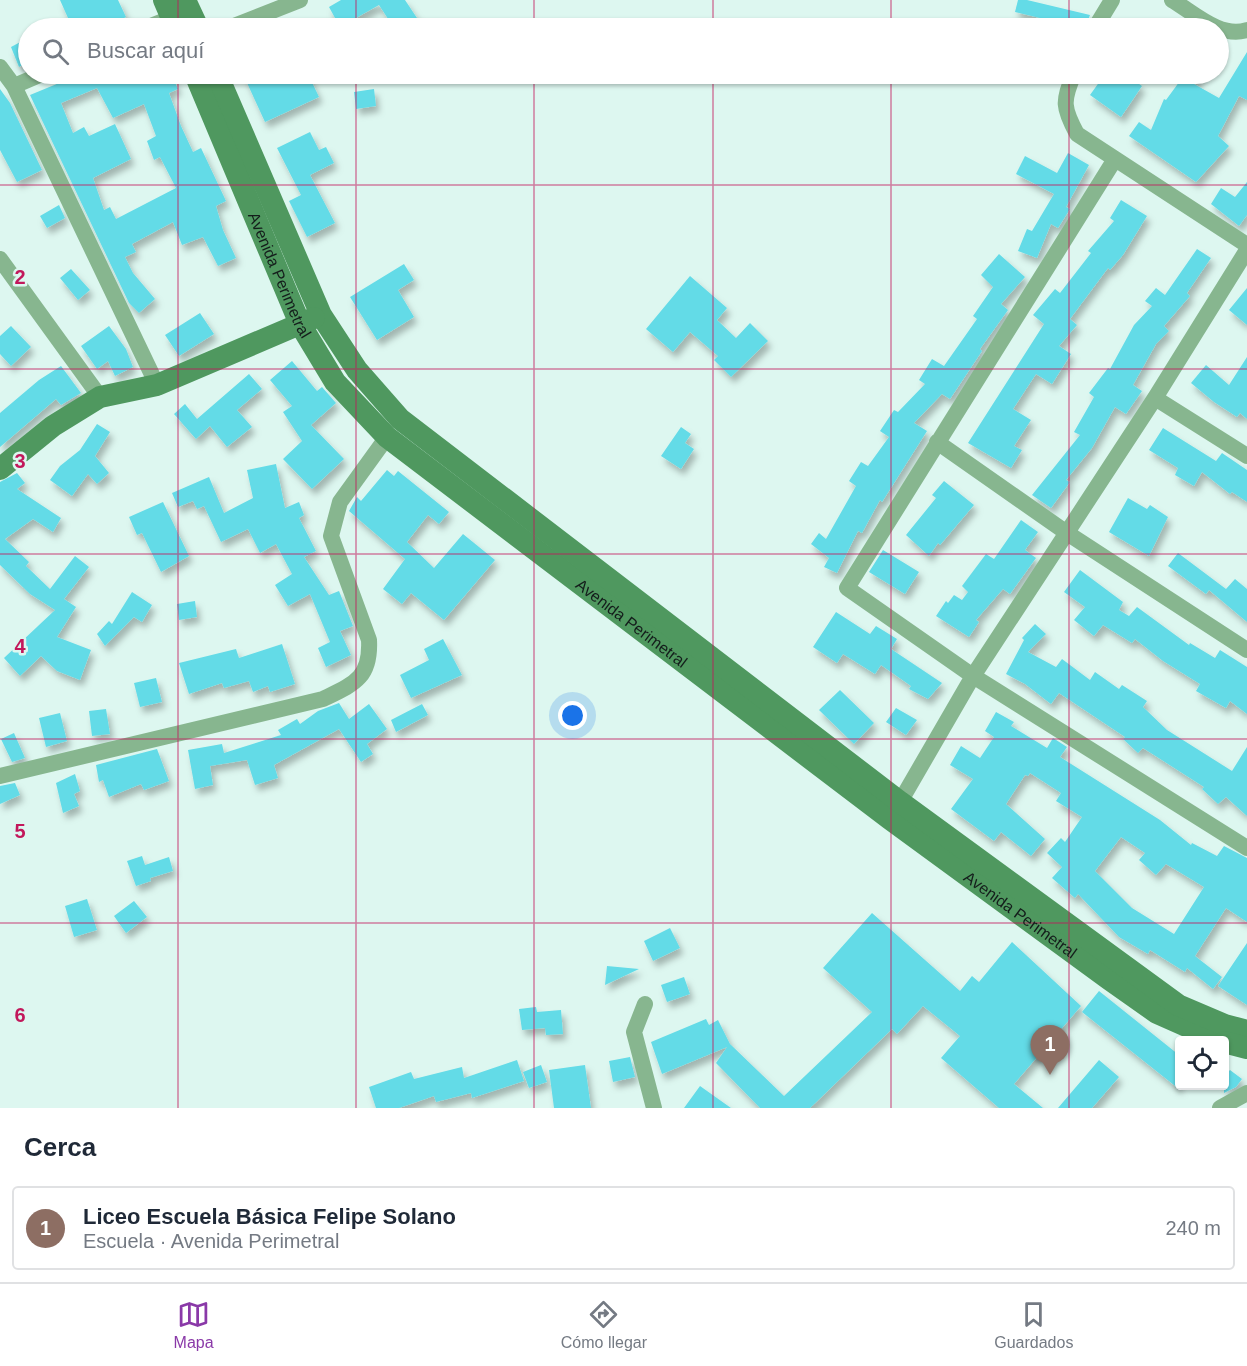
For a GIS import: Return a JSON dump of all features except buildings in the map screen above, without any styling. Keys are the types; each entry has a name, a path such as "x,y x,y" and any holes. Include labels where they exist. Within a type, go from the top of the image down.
{"main road":[{"name":"Avenida Perimetral","path":"199,84 300,324 335,382 387,437 890,819 1109,979 1157,1013 1207,1036"},
{"name":"Avenida Perimetral","path":"222,84 321,315 357,370 400,419 900,802 1178,1005 1225,1025 1247,1031"},
{"path":"0,470 53,426 99,397 157,385 321,315"},
{"path":"1229,1043 1247,1048"}],"street":[{"path":"254,18 300,0"},
{"path":"1101,18 1112,0"},
{"path":"1172,0 1201,18"},
{"path":"1229,33 1234,34 1247,30"},
{"path":"0,67 14,86 157,385"},
{"path":"14,86 19,84"},
{"path":"1070,84 1065,95 1066,114 1077,135 1247,244"},
{"path":"1115,159 846,588 973,676 1247,848"},
{"path":"900,802 973,676 1155,398 1247,250"},
{"path":"0,259 99,397"},
{"path":"1155,398 1247,456"},
{"path":"0,776 324,699 351,686 364,673 367,666 370,658 369,640 331,536 332,528 340,502 387,437"},
{"path":"937,442 1067,533 1247,650"},
{"path":"645,1004 634,1032 654,1108"},
{"path":"1220,1108 1247,1093"}],"place":[{"name":"Liceo Escuela Básica Felipe Solano","path":"1050,1075"}]}
